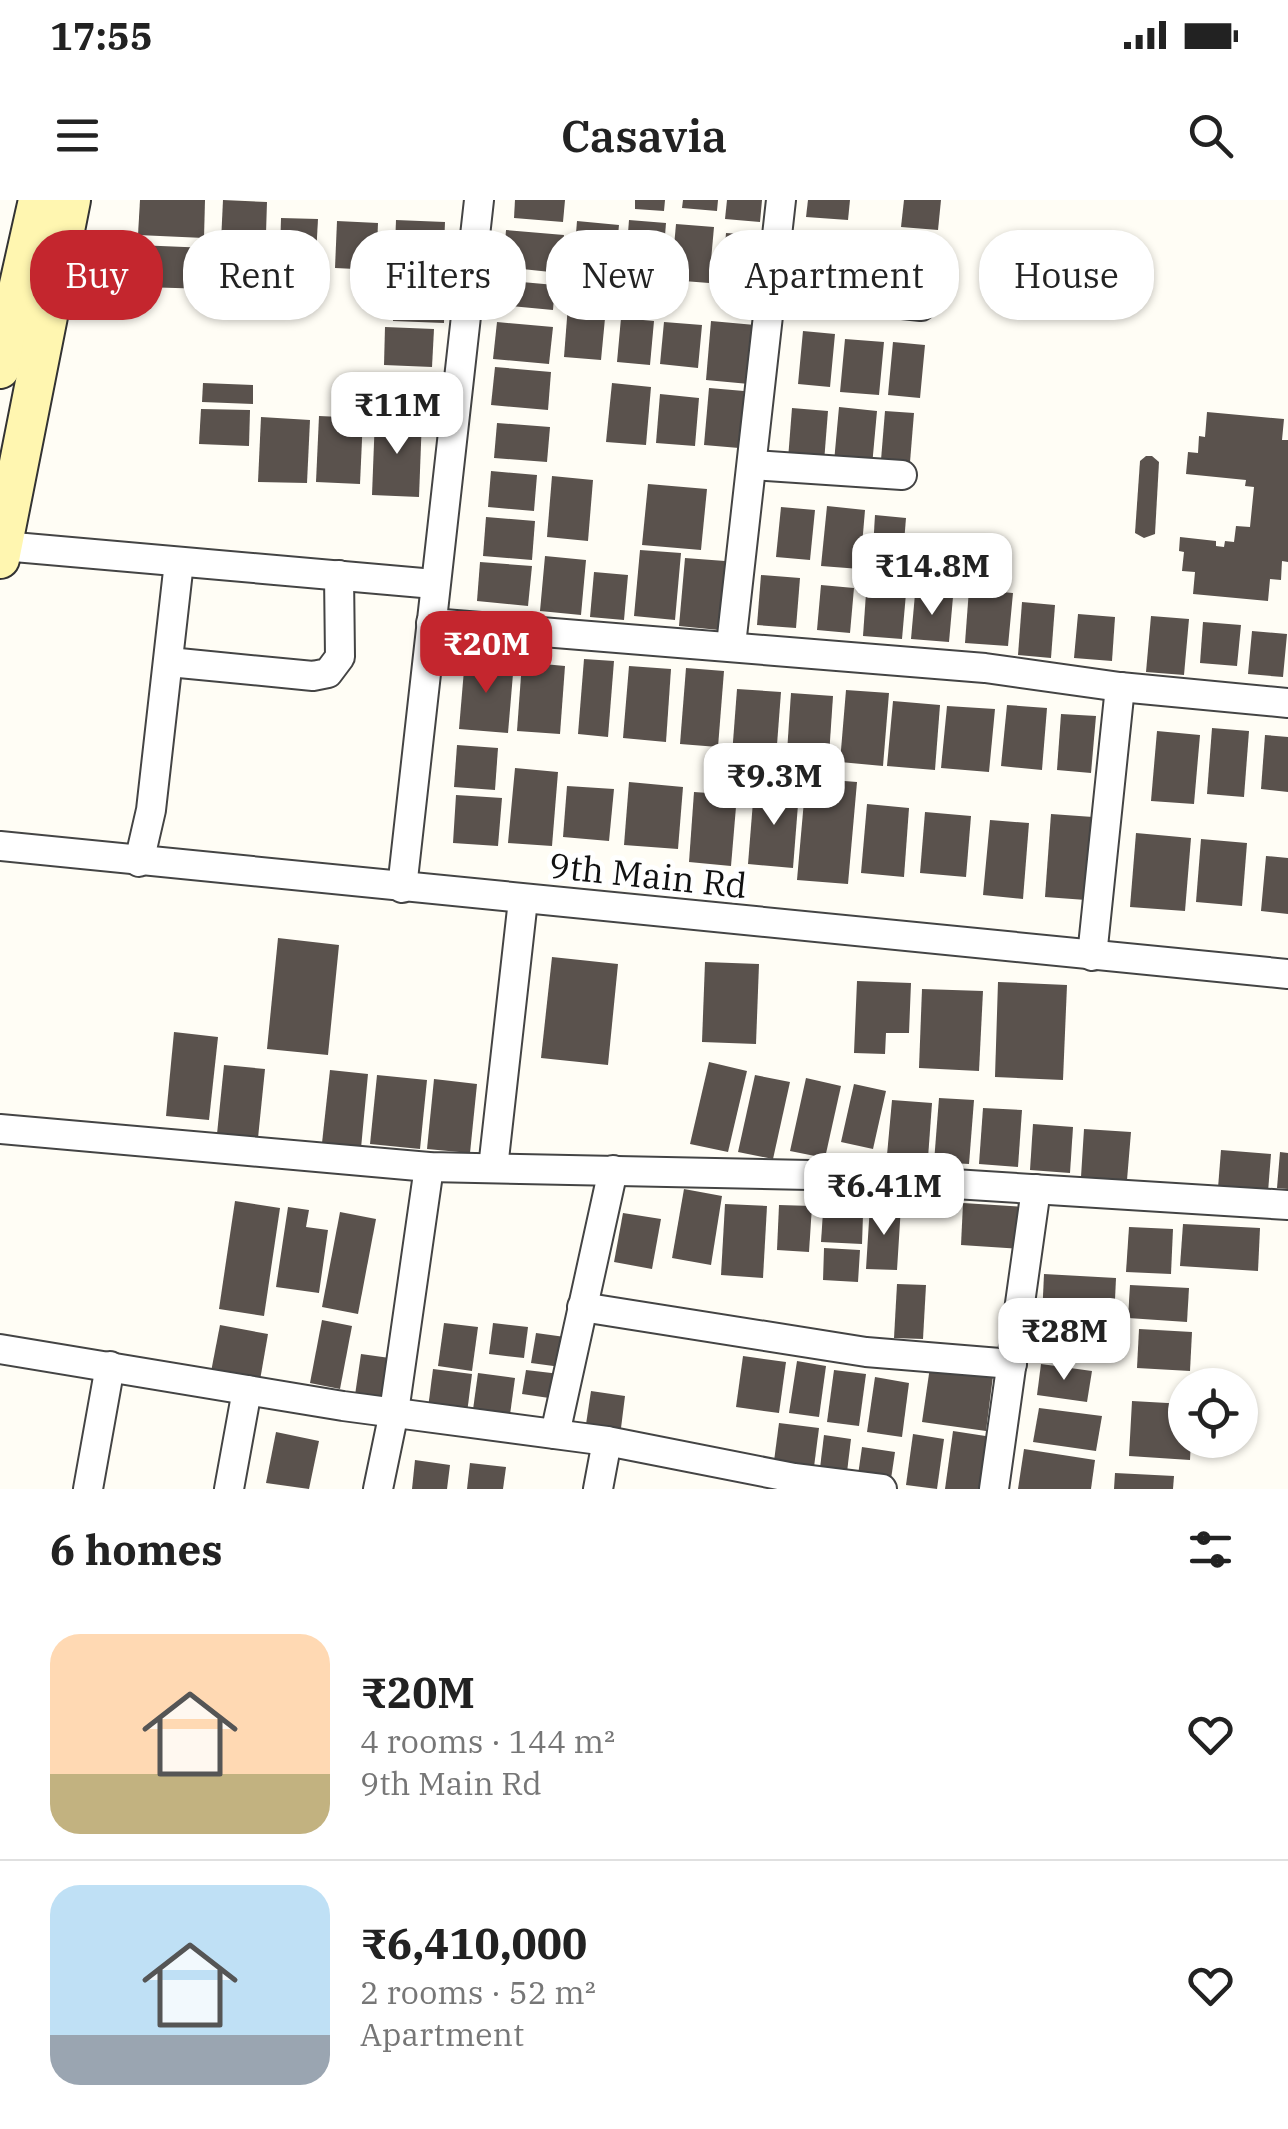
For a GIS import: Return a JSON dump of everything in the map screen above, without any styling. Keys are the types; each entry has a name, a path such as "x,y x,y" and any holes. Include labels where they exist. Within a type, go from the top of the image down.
{"main road":[{"path":"0,370 38,200"},
{"path":"1,552 14,421 71,200"}],"street":[{"path":"402,888 479,200"},
{"path":"778,230 781,200"},
{"path":"731,646 769,320"},
{"path":"753,465 902,475"},
{"path":"1,552 179,562 434,584"},
{"path":"139,862 152,810 179,562"},
{"path":"168,662 312,676 328,673 340,657 339,575"},
{"path":"431,623 985,668 1288,702"},
{"path":"1092,956 1120,686"},
{"name":"9th Main Rd","path":"0,846 1288,974"},
{"path":"493,1168 523,900"},
{"path":"0,1129 429,1166 810,1175 1288,1205"},
{"path":"378,1489 394,1412 429,1166"},
{"path":"554,1434 613,1170"},
{"path":"994,1489 1036,1189"},
{"path":"582,1308 866,1352 1012,1364"},
{"path":"0,1349 248,1390 607,1441 793,1484 882,1489"},
{"path":"88,1489 110,1366"},
{"path":"229,1489 248,1390"},
{"path":"598,1489 607,1441"}],"building":[{"path":"140,200 205,200 204,230 183,230 183,237 163,236 163,230 138,230"},
{"path":"223,200 267,202 266,230 222,230"},
{"path":"515,200 565,200 563,222 514,218"},
{"path":"635,200 665,200 664,211 635,209"},
{"path":"683,200 718,200 717,211 682,208"},
{"path":"727,200 762,200 760,222 725,219"},
{"path":"808,200 850,200 848,220 806,217"},
{"path":"904,200 941,200 938,230 901,227"},
{"path":"281,218 318,219 317,230 281,230"},
{"path":"396,220 445,222 445,230 396,230"},
{"path":"629,220 666,223 665,230 628,230"},
{"path":"337,221 378,223 378,230 350,230 350,269 335,268"},
{"path":"577,221 619,225 619,230 576,230"},
{"path":"676,224 714,227 709,230 709,283 689,281 689,230 675,230"},
{"path":"526,232 546,233 546,272 526,269"},
{"path":"163,246 183,247 183,288 163,288"},
{"path":"526,282 546,284 546,309 526,308"},
{"path":"393,320 444,320 444,323"},
{"path":"567,320 605,320 601,360 564,357"},
{"path":"621,320 654,321 650,365 617,362"},
{"path":"711,321 755,325 749,384 706,380"},
{"path":"497,322 553,327 549,364 493,359"},
{"path":"664,322 702,325 698,368 660,364"},
{"path":"385,327 434,329 432,367 384,365"},
{"path":"803,331 835,334 830,387 798,384"},
{"path":"845,339 884,342 879,395 840,392"},
{"path":"893,342 925,345 920,398 888,395"},
{"path":"495,367 551,372 548,410 491,405"},
{"path":"203,383 253,385 253,404 202,402"},
{"path":"612,383 651,387 646,445 606,442"},
{"path":"709,388 744,391 739,448 704,445"},
{"path":"660,394 699,398 695,446 656,443"},
{"path":"839,407 877,411 872,466 834,462"},
{"path":"792,408 828,411 824,462 788,459"},
{"path":"201,409 250,410 249,446 199,444"},
{"path":"885,411 914,413 910,462 881,460"},
{"path":"1207,412 1284,419 1282,440 1288,440 1288,562 1282,561 1281,580 1270,579 1268,601 1193,594 1195,572 1182,571 1184,552 1179,551 1180,537 1216,541 1216,546 1224,547 1225,541 1234,542 1236,526 1250,527 1254,487 1245,486 1246,480 1186,474 1188,452 1198,453 1199,436 1205,437"},
{"path":"319,416 363,418 360,484 316,482"},
{"path":"261,417 310,420 307,483 258,482"},
{"path":"375,417 422,418 419,497 372,495"},
{"path":"497,423 550,427 547,462 494,458"},
{"path":"1146,456 1159,462 1155,534 1144,538 1135,533 1140,461"},
{"path":"491,471 537,475 534,511 488,507"},
{"path":"552,476 593,480 588,541 547,537"},
{"path":"648,484 707,489 701,550 642,545"},
{"path":"827,506 865,510 860,569 821,566"},
{"path":"781,507 815,510 810,560 776,557"},
{"path":"875,515 906,518 902,567 872,565"},
{"path":"486,517 535,521 532,560 483,556"},
{"path":"640,550 681,553 675,620 634,616"},
{"path":"545,556 586,560 581,615 540,611"},
{"path":"685,558 725,561 719,630 679,626"},
{"path":"480,562 532,566 528,606 477,601"},
{"path":"594,572 628,575 624,620 590,617"},
{"path":"761,575 800,578 796,628 757,625"},
{"path":"867,579 907,582 902,639 863,636"},
{"path":"821,585 854,588 850,633 817,630"},
{"path":"969,589 1013,593 1008,646 965,643"},
{"path":"915,594 953,597 949,642 911,639"},
{"path":"1022,602 1055,605 1051,658 1018,655"},
{"path":"1078,614 1115,617 1112,661 1074,658"},
{"path":"1151,616 1189,619 1184,675 1146,672"},
{"path":"1203,622 1241,625 1237,666 1200,663"},
{"path":"1252,631 1287,634 1283,677 1248,674"},
{"path":"465,658 514,662 508,733 459,729"},
{"path":"584,659 614,661 608,737 578,734"},
{"path":"522,662 565,666 560,734 517,731"},
{"path":"629,666 671,669 666,742 623,738"},
{"path":"686,668 724,671 718,747 680,744"},
{"path":"737,689 781,692 776,758 732,755"},
{"path":"846,690 889,693 883,766 840,762"},
{"path":"791,693 833,696 829,756 787,752"},
{"path":"893,701 940,705 935,770 887,766"},
{"path":"1007,705 1047,708 1042,770 1001,766"},
{"path":"947,706 995,709 989,772 941,768"},
{"path":"1061,714 1096,716 1091,773 1057,770"},
{"path":"1212,728 1249,731 1244,797 1207,794"},
{"path":"1157,731 1200,735 1194,804 1151,801"},
{"path":"1265,735 1288,737 1288,792 1261,789"},
{"path":"457,745 498,748 495,790 454,787"},
{"path":"515,768 558,772 552,846 508,843"},
{"path":"806,778 857,782 848,884 797,880"},
{"path":"629,782 683,787 678,849 624,845"},
{"path":"567,786 614,789 609,841 563,837"},
{"path":"754,789 799,792 793,868 748,864"},
{"path":"694,792 737,795 731,866 689,862"},
{"path":"456,795 502,798 498,846 453,843"},
{"path":"867,804 909,808 904,877 861,873"},
{"path":"925,812 971,816 966,877 920,873"},
{"path":"1051,814 1093,817 1086,900 1045,897"},
{"path":"990,820 1029,823 1023,899 983,895"},
{"path":"1136,833 1191,838 1185,911 1130,907"},
{"path":"1201,839 1247,843 1242,906 1196,902"},
{"path":"1266,856 1288,858 1288,914 1261,911"},
{"path":"278,938 339,945 328,1055 267,1049"},
{"path":"552,957 618,964 608,1065 541,1058"},
{"path":"705,962 759,964 756,1044 702,1042"},
{"path":"857,981 911,983 909,1033 886,1033 885,1054 854,1053"},
{"path":"998,982 1067,985 1063,1080 995,1077"},
{"path":"922,989 983,991 979,1071 919,1068"},
{"path":"174,1032 218,1037 209,1120 166,1116"},
{"path":"709,1062 747,1071 728,1152 690,1144"},
{"path":"224,1065 265,1069 258,1138 217,1134"},
{"path":"330,1070 368,1074 361,1148 322,1143"},
{"path":"377,1075 427,1080 420,1149 370,1144"},
{"path":"755,1075 790,1082 773,1159 738,1152"},
{"path":"806,1078 841,1086 825,1158 790,1151"},
{"path":"434,1079 477,1084 470,1153 427,1149"},
{"path":"854,1084 886,1091 873,1149 841,1142"},
{"path":"939,1098 974,1100 969,1164 934,1162"},
{"path":"892,1100 932,1103 928,1158 887,1155"},
{"path":"983,1108 1022,1110 1018,1167 979,1164"},
{"path":"1033,1124 1073,1127 1070,1173 1030,1170"},
{"path":"1084,1129 1131,1132 1127,1180 1081,1177"},
{"path":"1221,1150 1271,1154 1268,1192 1218,1188"},
{"path":"1280,1152 1288,1153 1288,1189 1277,1188"},
{"path":"684,1189 722,1196 711,1265 672,1258"},
{"path":"235,1201 280,1208 264,1316 219,1309"},
{"path":"963,1203 1025,1207 1023,1249 961,1245"},
{"path":"725,1204 767,1206 763,1278 721,1275"},
{"path":"779,1205 812,1206 809,1252 777,1250"},
{"path":"870,1205 901,1206 897,1270 866,1269"},
{"path":"288,1207 309,1210 306,1227 328,1230 319,1293 276,1287"},
{"path":"340,1212 376,1219 358,1314 322,1307"},
{"path":"823,1212 863,1215 862,1244 821,1242"},
{"path":"623,1213 661,1219 652,1269 614,1262"},
{"path":"1183,1224 1260,1228 1258,1271 1180,1266"},
{"path":"1129,1227 1173,1229 1171,1274 1126,1272"},
{"path":"824,1248 860,1250 858,1282 823,1280"},
{"path":"1044,1274 1116,1278 1114,1321 1042,1318"},
{"path":"897,1284 926,1285 923,1339 894,1338"},
{"path":"1130,1285 1189,1288 1187,1322 1128,1318"},
{"path":"322,1320 352,1326 340,1389 310,1383"},
{"path":"444,1323 478,1327 472,1371 438,1366"},
{"path":"493,1323 528,1327 524,1358 489,1354"},
{"path":"1045,1323 1094,1329 1090,1361 1040,1354"},
{"path":"220,1325 268,1334 259,1386 210,1377"},
{"path":"1139,1329 1192,1332 1190,1368 1137,1368"},
{"path":"536,1333 565,1337 561,1367 531,1363"},
{"path":"361,1354 397,1359 390,1407 354,1402"},
{"path":"743,1356 786,1362 779,1413 736,1407"},
{"path":"797,1361 826,1366 819,1417 789,1413"},
{"path":"1041,1364 1092,1371 1087,1402 1037,1395"},
{"path":"930,1367 993,1376 986,1431 922,1422"},
{"path":"433,1369 472,1374 467,1413 428,1408"},
{"path":"526,1370 560,1374 556,1399 522,1394"},
{"path":"834,1370 866,1374 859,1426 827,1422"},
{"path":"478,1373 515,1378 509,1422 472,1417"},
{"path":"875,1377 909,1383 902,1437 867,1432"},
{"path":"591,1391 625,1396 620,1436 585,1431"},
{"path":"1132,1401 1168,1403 1168,1458 1190,1460 1129,1456"},
{"path":"1039,1408 1102,1416 1096,1451 1033,1442"},
{"path":"779,1423 819,1428 814,1467 774,1461"},
{"path":"953,1431 992,1437 984,1489 945,1489"},
{"path":"276,1432 319,1441 309,1489 266,1483"},
{"path":"913,1434 944,1439 937,1489 906,1485"},
{"path":"824,1435 851,1439 847,1472 820,1468"},
{"path":"862,1447 895,1452 891,1479 858,1475"},
{"path":"1024,1449 1095,1460 1091,1489 1018,1489"},
{"path":"415,1460 450,1465 447,1489 412,1489"},
{"path":"470,1463 506,1467 503,1489 467,1489"},
{"path":"1115,1473 1174,1476 1173,1489 1114,1489"}]}
